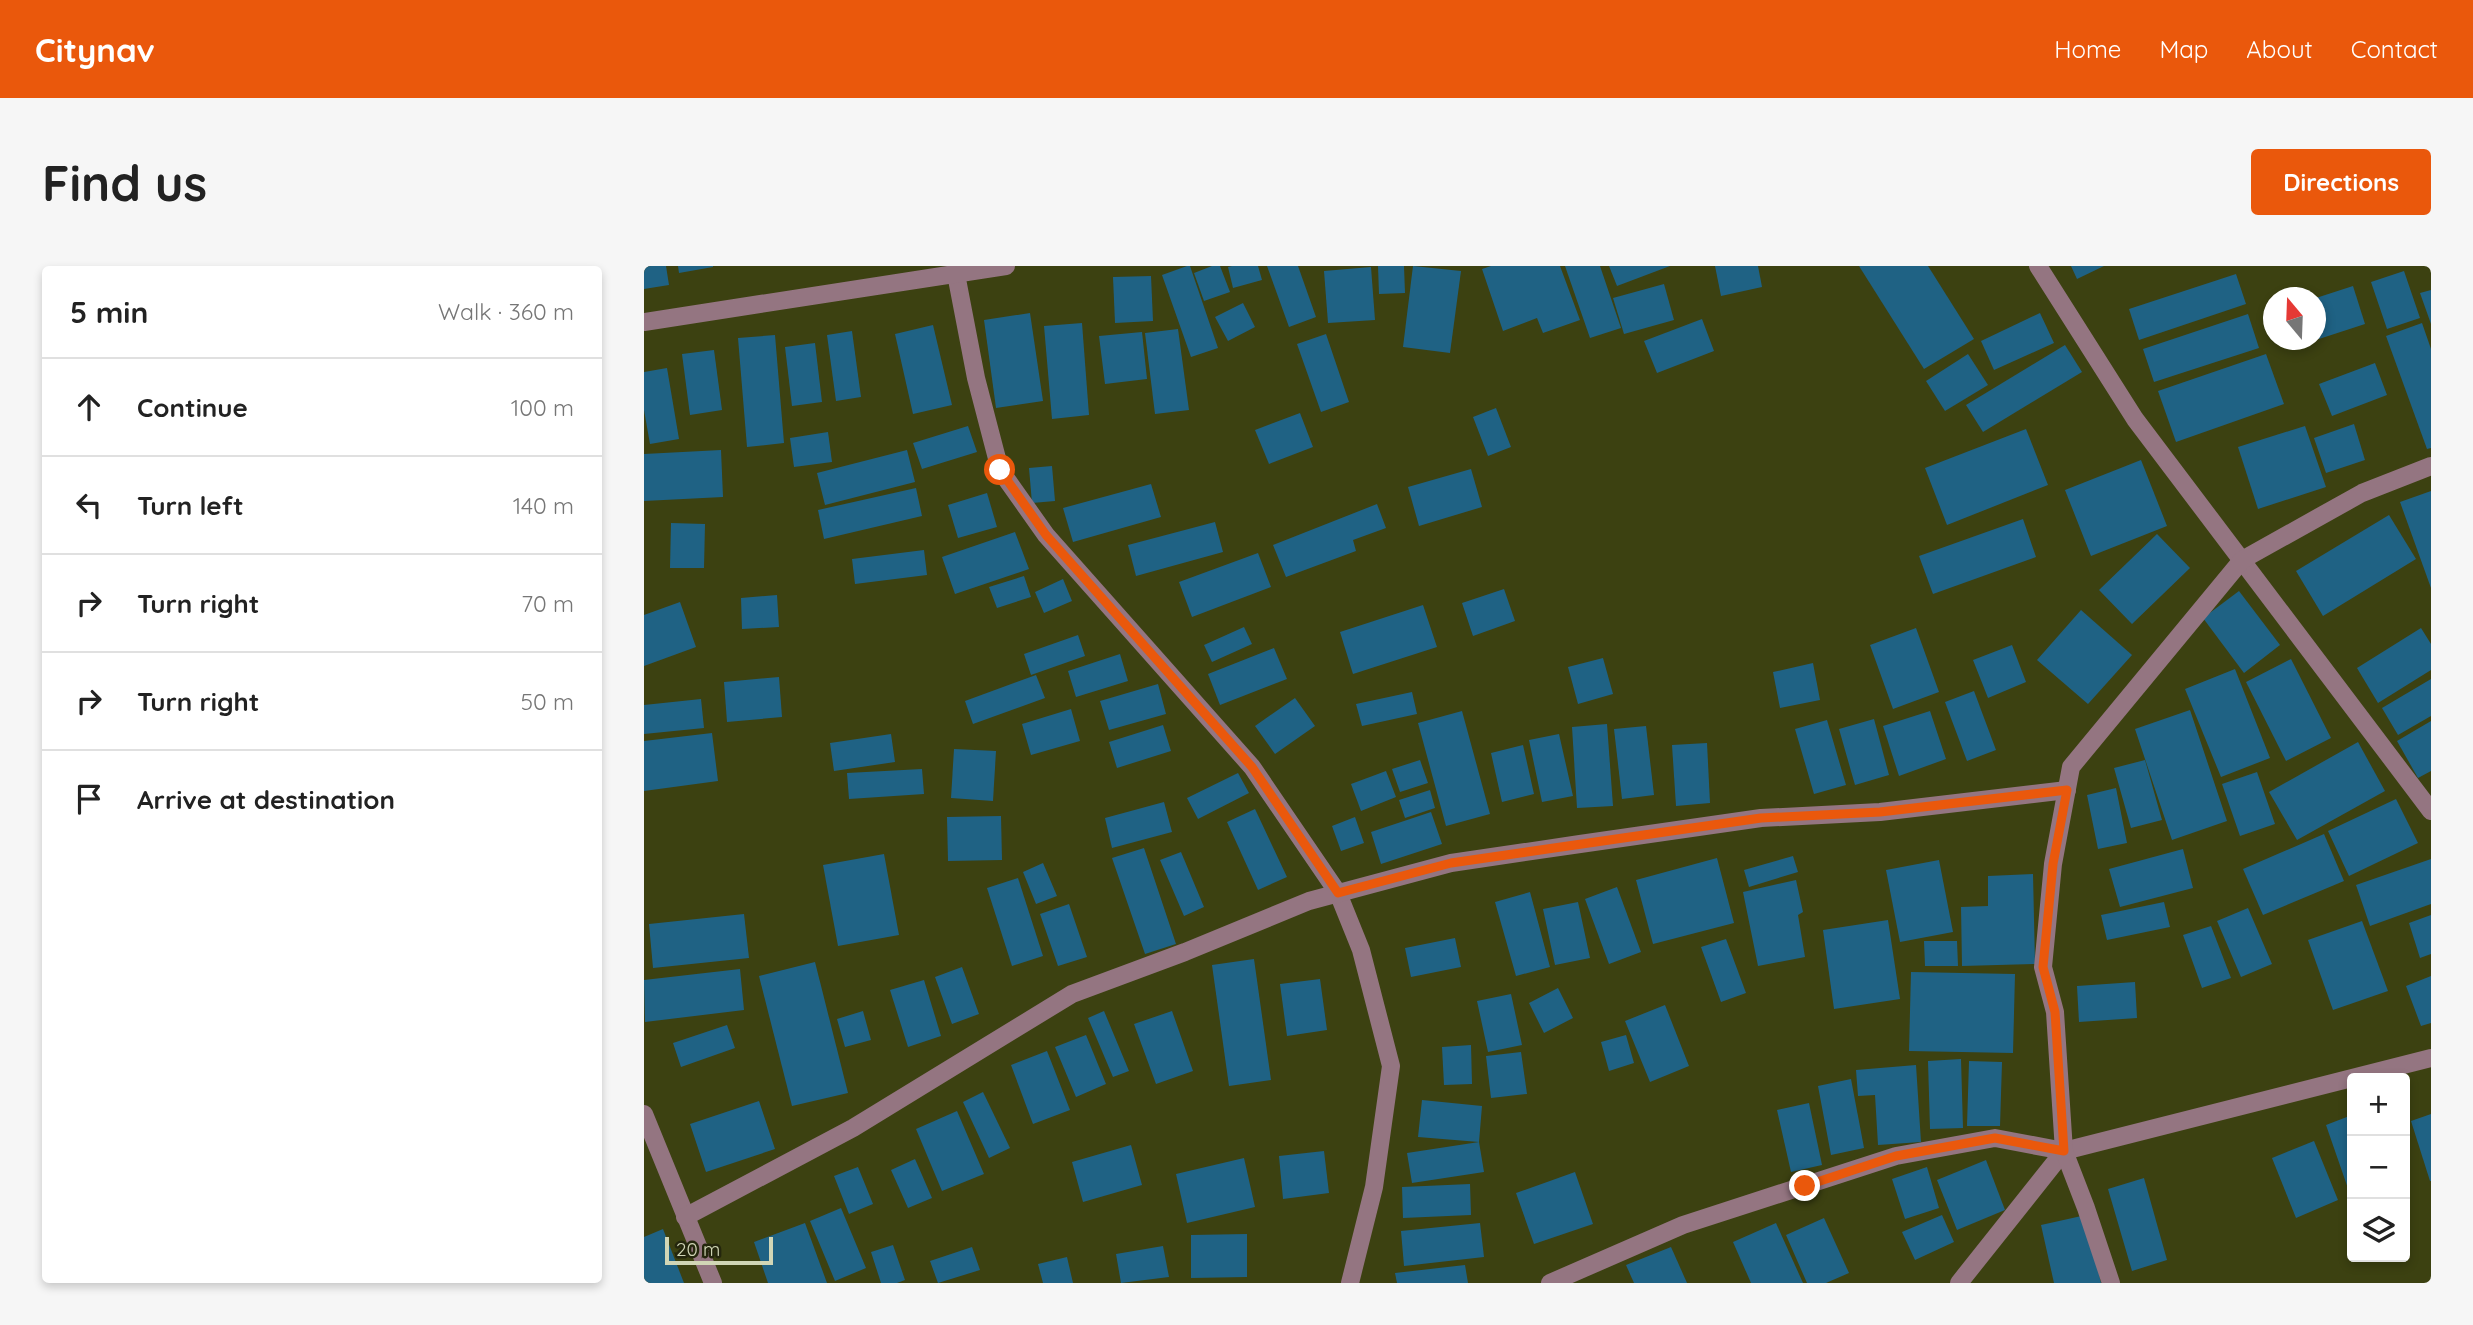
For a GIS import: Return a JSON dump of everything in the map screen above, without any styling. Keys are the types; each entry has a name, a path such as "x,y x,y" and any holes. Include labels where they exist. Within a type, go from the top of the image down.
{"street":[{"path":"644,323 1006,266"},
{"path":"2038,266 2135,419 2431,811"},
{"path":"956,274 975,377 1000,470 1046,535 1252,767 1338,893 1361,950 1391,1066 1374,1187 1350,1283"},
{"path":"2111,1283 2064,1151 2055,1012 2043,967 2053,864 2071,767 2242,560 2362,493 2431,466"},
{"path":"685,1217 853,1128 1072,994 1185,952 1309,901 1451,863 1748,820 1880,812 2067,790"},
{"path":"1550,1283 1684,1225 1896,1156 1995,1138 2064,1151 2431,1058"},
{"path":"644,1114 713,1283"},
{"path":"1959,1283 2064,1151"}],"building":[{"path":"644,266 666,266 669,285 644,289"},
{"path":"678,266 713,266 713,267 679,273"},
{"path":"1190,266 1218,348 1191,357 1162,275"},
{"path":"1220,266 1230,292 1204,301 1194,273"},
{"path":"1258,266 1262,280 1233,288 1228,267"},
{"path":"1267,266 1298,266 1316,317 1289,327"},
{"path":"1378,266 1404,266 1405,293 1379,294"},
{"path":"1413,266 1461,271 1450,353 1403,347"},
{"path":"1491,266 1560,266 1580,320 1543,333 1537,318 1503,331 1482,269"},
{"path":"1565,266 1600,266 1621,328 1590,338"},
{"path":"1609,266 1670,266 1617,286"},
{"path":"1715,266 1758,266 1762,287 1721,296"},
{"path":"1859,266 1928,266 1974,339 1924,369"},
{"path":"2071,266 2104,266 2077,279"},
{"path":"1371,267 1375,320 1328,323 1324,271"},
{"path":"2404,271 2420,318 2387,329 2371,282"},
{"path":"2236,274 2246,304 2139,340 2129,309"},
{"path":"1151,276 1153,321 1115,323 1113,277"},
{"path":"1664,284 1674,320 1624,334 1613,298"},
{"path":"2353,286 2365,324 2326,337 2326,295"},
{"path":"2431,290 2431,324 2420,293"},
{"path":"1243,303 1255,327 1228,341 1215,317"},
{"path":"1030,313 1043,401 996,408 984,320"},
{"path":"2040,313 2054,343 1994,370 1981,341"},
{"path":"2248,314 2259,348 2154,382 2143,349"},
{"path":"1702,319 1714,351 1657,373 1644,341"},
{"path":"1082,323 1089,415 1052,419 1044,326"},
{"path":"2422,323 2431,349 2431,448 2427,449 2386,336"},
{"path":"933,325 952,405 913,414 895,334"},
{"path":"1178,329 1189,410 1155,414 1145,333"},
{"path":"852,331 861,397 836,401 827,335"},
{"path":"1142,332 1147,379 1105,384 1099,336"},
{"path":"1326,334 1349,402 1321,412 1297,344"},
{"path":"775,335 784,443 747,447 738,338"},
{"path":"815,343 822,402 792,406 785,347"},
{"path":"2065,345 2082,372 1983,432 1966,405"},
{"path":"714,350 722,410 690,415 682,354"},
{"path":"1968,354 1988,385 1945,411 1926,381"},
{"path":"2266,354 2284,404 2176,442 2158,391"},
{"path":"2375,363 2387,395 2332,416 2319,384"},
{"path":"667,368 679,439 650,444 644,410 644,372"},
{"path":"1496,408 1511,447 1488,456 1473,417"},
{"path":"1300,413 1313,447 1269,464 1255,430"},
{"path":"2354,424 2365,460 2326,473 2314,438"},
{"path":"968,426 977,452 922,469 913,443"},
{"path":"2305,426 2326,487 2258,509 2238,447"},
{"path":"2026,429 2048,485 1947,525 1925,468"},
{"path":"828,432 832,462 794,467 790,438"},
{"path":"721,450 723,497 644,501 644,454"},
{"path":"907,450 915,482 825,505 817,473"},
{"path":"2141,460 2167,526 2091,556 2065,490"},
{"path":"1052,466 1055,501 1032,503 1029,468"},
{"path":"1471,469 1482,507 1419,526 1408,487"},
{"path":"1151,484 1161,517 1073,542 1063,508"},
{"path":"916,488 922,516 824,539 818,510"},
{"path":"2431,491 2431,588 2400,502"},
{"path":"987,493 997,527 958,538 948,505"},
{"path":"1377,504 1386,528 1353,540 1356,551 1286,577 1273,545"},
{"path":"2389,515 2416,559 2323,616 2296,571"},
{"path":"2023,519 2036,557 1933,594 1919,556"},
{"path":"1215,522 1223,552 1136,576 1128,545"},
{"path":"671,523 705,524 704,568 670,568"},
{"path":"1015,532 1029,569 955,594 942,557"},
{"path":"2157,534 2190,568 2132,624 2099,590"},
{"path":"924,550 927,575 855,584 852,559"},
{"path":"1258,553 1271,587 1192,617 1179,582"},
{"path":"1024,576 1031,597 997,608 989,587"},
{"path":"1063,579 1072,601 1044,613 1035,592"},
{"path":"1504,589 1515,621 1473,636 1462,603"},
{"path":"2239,591 2280,645 2244,673 2203,618"},
{"path":"777,595 779,627 742,629 741,598"},
{"path":"680,602 696,647 644,666 644,615"},
{"path":"1423,605 1437,647 1353,674 1340,632"},
{"path":"2081,610 2132,655 2088,704 2037,660"},
{"path":"1244,627 1252,644 1212,662 1204,645"},
{"path":"1916,628 1939,692 1893,709 1870,645"},
{"path":"2421,628 2431,644 2431,670 2378,703 2357,668"},
{"path":"1078,635 1085,656 1031,675 1024,654"},
{"path":"2012,645 2026,682 1988,698 1973,660"},
{"path":"1274,648 1287,679 1220,705 1208,674"},
{"path":"1120,654 1128,681 1076,697 1068,671"},
{"path":"1603,658 1613,694 1578,704 1568,667"},
{"path":"2291,659 2331,738 2286,761 2246,682"},
{"path":"1813,663 1820,700 1780,708 1773,672"},
{"path":"2235,669 2270,758 2221,777 2185,689"},
{"path":"1036,675 1045,698 973,724 965,701"},
{"path":"779,677 782,717 727,722 724,682"},
{"path":"2431,679 2431,716 2398,735 2382,708"},
{"path":"1158,684 1166,714 1109,730 1100,701"},
{"path":"1974,691 1996,750 1967,761 1945,702"},
{"path":"1412,692 1417,714 1362,726 1356,704"},
{"path":"1295,698 1315,726 1275,754 1255,726"},
{"path":"701,699 704,728 644,734 644,705"},
{"path":"1071,709 1080,741 1031,755 1022,724"},
{"path":"2190,710 2227,821 2172,840 2135,729"},
{"path":"1462,711 1490,814 1446,826 1418,723"},
{"path":"1930,711 1946,759 1899,776 1883,726"},
{"path":"1874,719 1889,775 1855,785 1839,729"},
{"path":"1827,720 1846,785 1814,794 1795,729"},
{"path":"2431,721 2431,771 2418,778 2397,741"},
{"path":"1607,724 1613,806 1577,808 1572,727"},
{"path":"1163,725 1171,751 1117,768 1109,742"},
{"path":"1646,726 1654,795 1622,799 1614,729"},
{"path":"712,733 718,781 644,791 644,741"},
{"path":"891,734 895,762 834,771 830,743"},
{"path":"1559,734 1573,796 1542,802 1529,740"},
{"path":"2358,742 2385,791 2297,840 2269,792"},
{"path":"1707,743 1710,803 1676,806 1672,745"},
{"path":"1523,745 1534,794 1502,802 1491,753"},
{"path":"954,749 996,751 993,801 951,798"},
{"path":"1420,760 1428,783 1400,792 1392,769"},
{"path":"2145,760 2162,820 2131,828 2114,768"},
{"path":"922,769 924,794 849,799 847,773"},
{"path":"1386,771 1396,797 1361,811 1351,784"},
{"path":"2257,772 2275,824 2240,836 2222,784"},
{"path":"1238,773 1249,793 1198,819 1187,798"},
{"path":"2116,788 2127,843 2098,849 2087,795"},
{"path":"1430,790 1435,808 1405,818 1399,800"},
{"path":"2396,799 2418,843 2349,876 2328,831"},
{"path":"1164,802 1172,832 1112,848 1105,818"},
{"path":"1255,809 1287,877 1258,890 1227,822"},
{"path":"1431,812 1442,844 1381,864 1371,832"},
{"path":"1001,816 1002,860 948,861 947,817"},
{"path":"1355,817 1364,843 1341,851 1332,826"},
{"path":"2324,834 2344,881 2263,915 2243,869"},
{"path":"1144,848 1176,944 1145,954 1112,858"},
{"path":"2183,849 2193,888 2120,907 2109,869"},
{"path":"1181,852 1204,907 1184,916 1160,860"},
{"path":"884,854 899,935 838,946 823,865"},
{"path":"1793,856 1798,872 1749,887 1744,870"},
{"path":"1717,858 1734,923 1653,944 1636,880"},
{"path":"2431,859 2431,904 2370,926 2356,885"},
{"path":"1939,860 1953,932 1900,942 1886,870"},
{"path":"1043,863 1057,896 1036,904 1023,872"},
{"path":"2033,874 2035,964 1962,966 1961,907 1988,906 1988,876"},
{"path":"1018,878 1043,956 1012,966 987,888"},
{"path":"1796,880 1803,912 1798,915 1805,957 1758,966 1743,892"},
{"path":"1617,887 1641,952 1609,964 1585,899"},
{"path":"1530,892 1550,967 1516,976 1495,902"},
{"path":"1578,902 1590,958 1555,965 1543,909"},
{"path":"2164,902 2170,927 2107,940 2101,915"},
{"path":"1069,904 1087,957 1058,966 1040,914"},
{"path":"2248,908 2272,964 2241,977 2217,921"},
{"path":"744,914 749,958 653,968 649,924"},
{"path":"2431,915 2431,954 2420,958 2409,923"},
{"path":"1888,920 1900,999 1834,1009 1823,930"},
{"path":"2362,921 2388,991 2333,1010 2308,940"},
{"path":"2211,926 2231,978 2202,988 2183,935"},
{"path":"1455,938 1461,967 1411,977 1405,948"},
{"path":"1726,939 1746,993 1721,1002 1701,947"},
{"path":"1924,941 1957,941 1958,966 1925,966"},
{"path":"1254,959 1271,1080 1229,1086 1212,965"},
{"path":"815,962 848,1093 792,1106 759,976"},
{"path":"962,967 979,1014 952,1024 935,977"},
{"path":"740,969 744,1010 645,1022 644,980"},
{"path":"1911,972 2015,974 2013,1053 1909,1051"},
{"path":"2431,976 2431,1023 2421,1026 2406,986"},
{"path":"1320,979 1327,1030 1287,1036 1280,984"},
{"path":"924,980 941,1036 908,1047 890,990"},
{"path":"2135,982 2137,1018 2079,1022 2077,986"},
{"path":"1558,988 1573,1018 1544,1033 1529,1003"},
{"path":"1511,994 1522,1045 1488,1052 1477,1001"},
{"path":"1665,1005 1689,1066 1650,1082 1625,1021"},
{"path":"863,1011 871,1040 845,1047 837,1019"},
{"path":"1104,1011 1129,1071 1113,1077 1088,1018"},
{"path":"1172,1011 1193,1071 1156,1084 1134,1024"},
{"path":"727,1025 735,1048 681,1067 673,1043"},
{"path":"1086,1035 1106,1084 1076,1097 1055,1047"},
{"path":"1626,1035 1634,1063 1609,1071 1601,1042"},
{"path":"1471,1045 1472,1084 1444,1085 1442,1047"},
{"path":"1047,1051 1070,1110 1033,1124 1011,1065"},
{"path":"1521,1052 1527,1094 1491,1098 1486,1056"},
{"path":"1961,1059 1963,1128 1930,1129 1928,1061"},
{"path":"1969,1061 2002,1062 2000,1126 1967,1126"},
{"path":"1916,1065 1921,1142 1878,1145 1875,1095 1858,1096 1856,1070"},
{"path":"1851,1079 1864,1148 1831,1155 1818,1086"},
{"path":"983,1092 1010,1148 989,1158 963,1102"},
{"path":"1422,1100 1482,1106 1479,1142 1418,1137"},
{"path":"759,1101 775,1149 706,1172 690,1124"},
{"path":"1809,1103 1822,1165 1791,1172 1777,1110"},
{"path":"957,1111 984,1174 942,1191 916,1129"},
{"path":"2431,1114 2431,1181 2430,1181 2411,1121"},
{"path":"2347,1117 2347,1186 2326,1125"},
{"path":"2314,1141 2338,1200 2296,1218 2272,1158"},
{"path":"1479,1142 1484,1172 1412,1183 1407,1153"},
{"path":"1131,1145 1142,1185 1083,1202 1072,1162"},
{"path":"1324,1151 1329,1193 1283,1199 1279,1156"},
{"path":"1244,1158 1255,1207 1187,1223 1176,1174"},
{"path":"915,1159 932,1198 908,1208 891,1170"},
{"path":"1986,1160 2005,1210 1957,1230 1937,1180"},
{"path":"858,1167 873,1204 849,1214 834,1176"},
{"path":"1927,1167 1939,1208 1905,1219 1892,1179"},
{"path":"1575,1172 1593,1224 1534,1244 1516,1193"},
{"path":"2144,1178 2167,1260 2132,1271 2108,1189"},
{"path":"1470,1184 1471,1215 1403,1218 1402,1187"},
{"path":"841,1208 866,1268 835,1281 810,1221"},
{"path":"1942,1215 1954,1242 1915,1260 1902,1232"},
{"path":"2086,1215 2101,1283 2054,1283 2041,1225"},
{"path":"1824,1218 1849,1273 1826,1283 1807,1283 1786,1235"},
{"path":"805,1223 827,1283 768,1283 754,1242"},
{"path":"1480,1223 1484,1257 1404,1266 1401,1231"},
{"path":"1776,1223 1803,1283 1751,1283 1733,1242"},
{"path":"663,1229 684,1283 644,1283 644,1237"},
{"path":"1247,1234 1247,1277 1191,1278 1191,1235"},
{"path":"893,1245 905,1280 881,1283 871,1252"},
{"path":"1163,1246 1169,1277 1121,1283 1116,1254"},
{"path":"972,1247 980,1270 938,1283 930,1261"},
{"path":"1671,1247 1687,1283 1634,1283 1626,1265"},
{"path":"1067,1257 1073,1283 1043,1283 1038,1264"},
{"path":"1465,1265 1468,1283 1397,1283 1395,1273"}],"route":[{"path":"1000,470 1046,535 1252,767 1338,893 1451,863 1761,818 1880,812 2067,790 2053,864 2043,967 2055,1012 2064,1151 1995,1138 1896,1156 1805,1186"}]}
